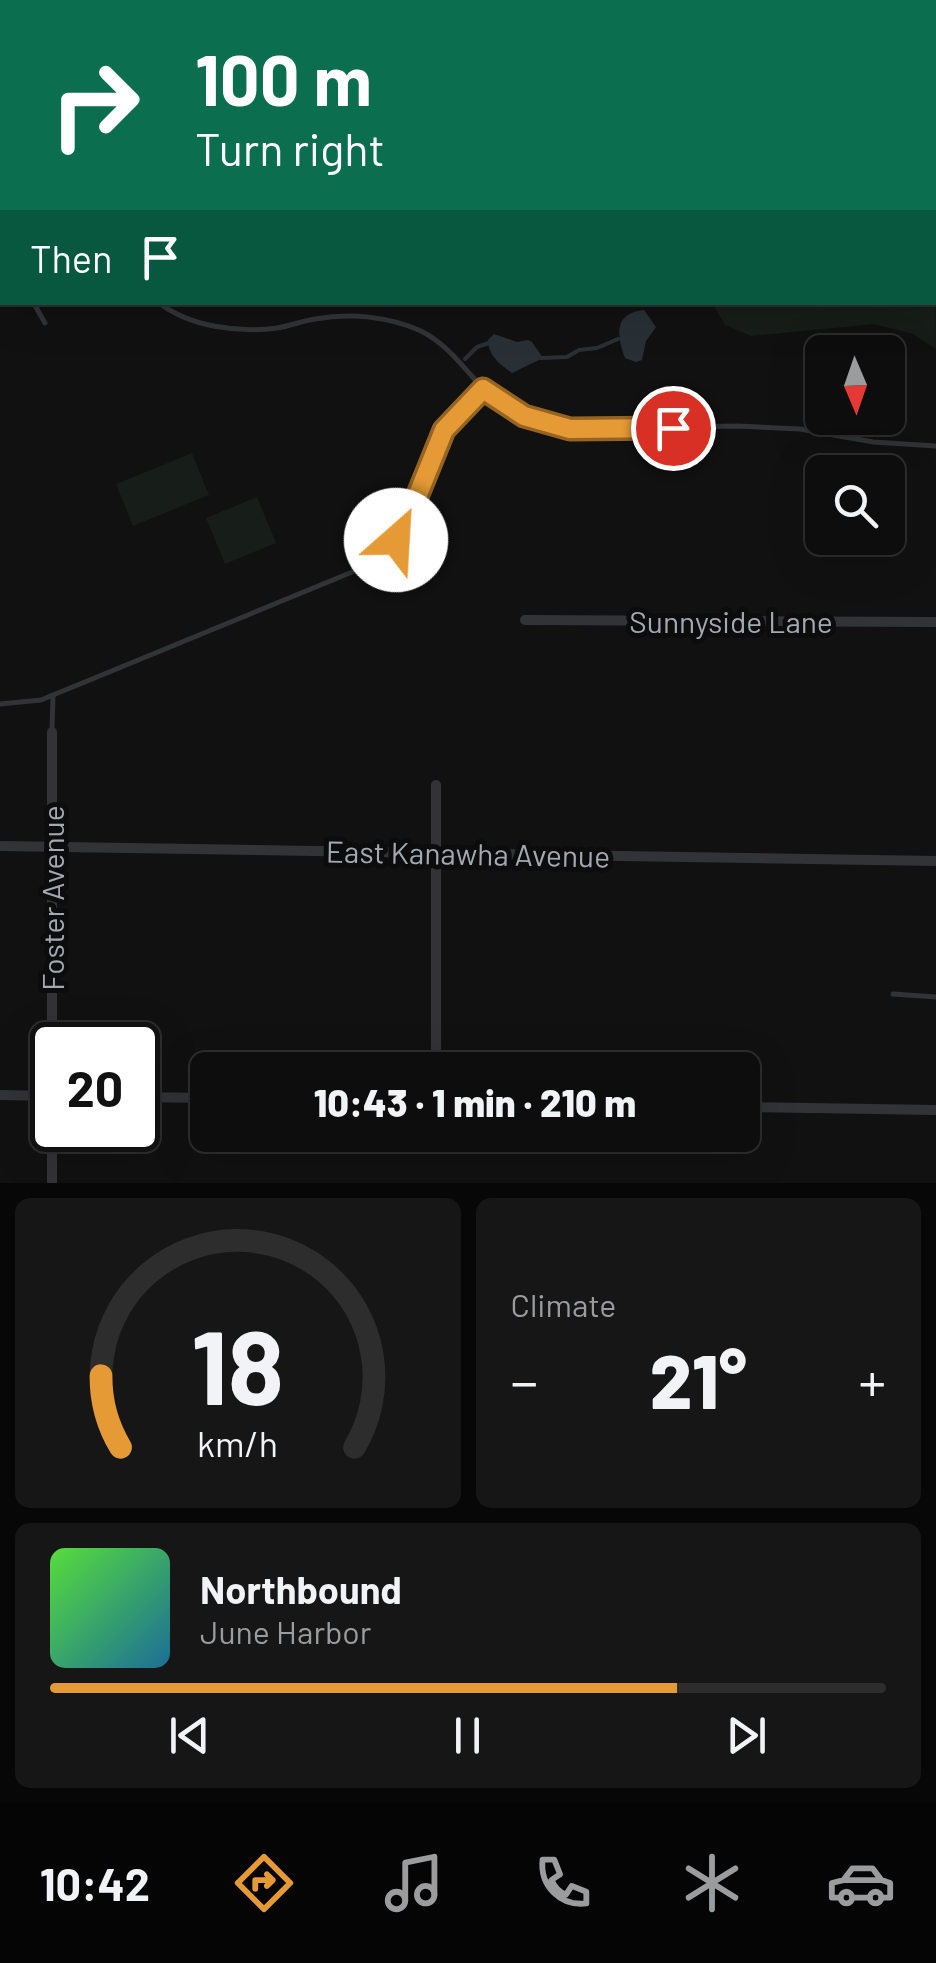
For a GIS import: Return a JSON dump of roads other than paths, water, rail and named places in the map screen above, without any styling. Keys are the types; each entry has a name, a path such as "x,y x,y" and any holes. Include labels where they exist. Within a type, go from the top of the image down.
{"street":[{"name":"Sunnyside Lane","path":"525,620 936,622"},
{"name":"Foster Avenue","path":"52,732 52,1022"},
{"path":"436,785 436,1052"},
{"name":"East Kanawha Avenue","path":"0,846 936,861"},
{"path":"0,1095 30,1096"},
{"path":"160,1097 190,1098"},
{"path":"760,1106 936,1110"},
{"name":"Foster Avenue","path":"52,1152 52,1183"}],"lane":[{"path":"35,305 45,323"},
{"path":"161,305 190,320 241,329 276,328 339,316 396,321 424,332 446,348 483,389 524,416 570,429 738,426 936,446"},
{"path":"0,704 26,703 53,695 377,559 406,524 444,430 483,389"},
{"path":"52,732 53,695"},
{"path":"893,994 936,997"}],"waterway":[{"path":"541,358 567,357 618,339"},
{"path":"465,359 477,347 489,343"}]}
